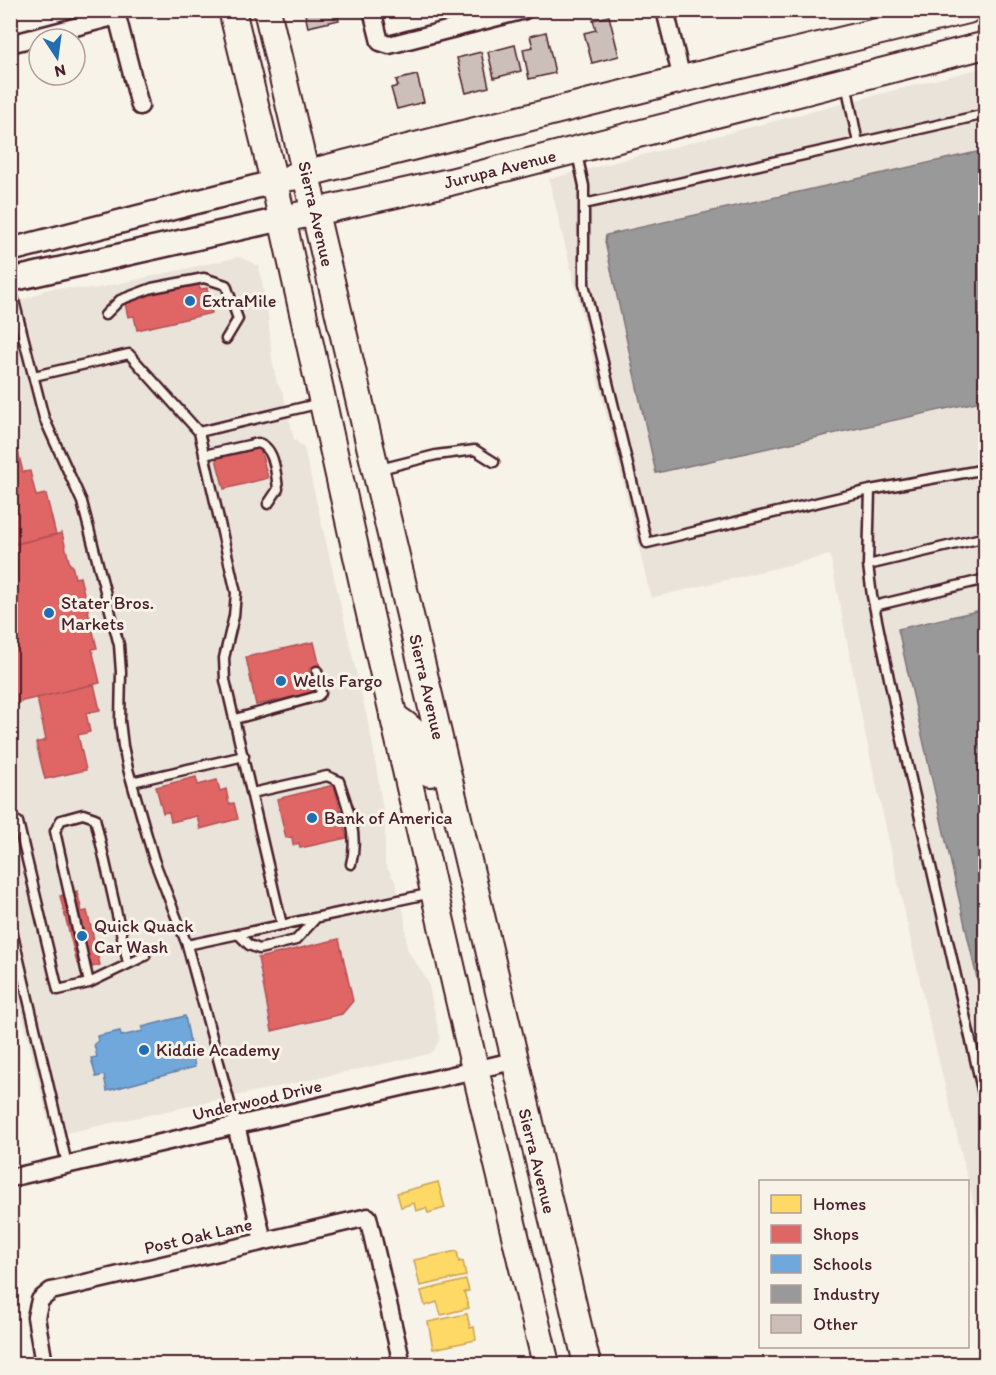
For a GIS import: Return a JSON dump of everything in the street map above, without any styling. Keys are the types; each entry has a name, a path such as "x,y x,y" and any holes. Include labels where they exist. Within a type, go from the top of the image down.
{"main road":[{"name":"Sierra Avenue","path":"232,10 274,182 393,716 546,1365"},
{"name":"Sierra Avenue","path":"267,10 377,470 513,1061 587,1365"},
{"path":"10,250 306,172 968,10"},
{"name":"Jurupa Avenue","path":"10,280 450,182 986,45"},
{"path":"393,716 416,731 423,744 452,861 480,913"}],"street":[{"path":"372,10 380,42 393,44 525,10"},
{"path":"665,10 682,79"},
{"path":"10,44 117,16 140,106"},
{"name":"Underwood Drive","path":"10,1178 513,1061"},
{"path":"236,1125 263,1241"},
{"name":"Post Oak Lane","path":"44,1365 36,1317 40,1300 51,1291 368,1217 402,1365"}],"lane":[{"path":"846,80 858,143"},
{"path":"584,204 986,114"},
{"path":"576,150 584,186 584,285 647,543 870,490 986,469"},
{"path":"105,315 120,300 152,288 204,278 226,285 238,319 226,339"},
{"path":"10,285 44,417 82,502 119,645 120,721 123,746 154,860 188,945 236,1125"},
{"path":"33,376 129,354 199,432 236,593 224,668 282,925"},
{"path":"199,432 323,403"},
{"path":"204,455 258,443 264,444 270,450 278,489 268,504"},
{"path":"377,470 436,455 475,450 494,462"},
{"path":"870,490 868,565 874,606 898,722 986,1107"},
{"path":"868,565 986,537"},
{"path":"874,606 986,579"},
{"path":"235,719 318,696 321,693 317,671"},
{"path":"132,782 244,756"},
{"path":"252,793 327,776 339,781 354,833 355,850 351,864"},
{"path":"89,983 55,831 61,820 83,814 95,818 128,963"},
{"path":"18,822 58,990 89,983 145,956"},
{"path":"188,945 435,892"},
{"path":"238,934 249,945 259,949 296,940 316,918"},
{"path":"10,922 67,1164"}],"shaded area":[{"path":"985,67 985,1250 925,1004 866,738 830,555 651,598 549,179"},
{"path":"239,257 259,266 277,383 283,393 294,439 304,448 371,735 385,822 385,864 396,883 404,913 407,949 428,982 440,1038 435,1049 429,1054 52,1136 11,971 10,302 32,297 45,290 94,289"}],"building: Homes":[{"path":"438,1182 445,1208 428,1213 426,1208 416,1211 414,1203 401,1207 397,1193"},
{"path":"457,1251 459,1262 463,1261 466,1276 420,1286 414,1260"},
{"path":"466,1280 469,1291 464,1292 469,1308 441,1315 437,1302 425,1306 421,1291"},
{"path":"467,1314 470,1328 474,1327 476,1340 433,1349 428,1322"}],"building: Shops":[{"path":"198,283 200,289 207,288 212,313 137,330 134,316 128,317 125,303 132,301 131,298"},
{"path":"10,419 23,472 30,471 36,496 46,494 56,535 16,544 10,523"},
{"path":"260,448 268,478 224,489 216,459"},
{"name":"Stater Bros. Markets","path":"62,533 75,578 80,577 97,648 92,649 100,683 10,704 10,545"},
{"name":"Wells Fargo","path":"314,642 320,667 309,669 314,692 256,705 246,657"},
{"path":"94,684 100,710 86,713 90,732 78,735 86,770 45,779 36,743 46,740 37,698"},
{"path":"196,777 198,785 217,780 220,791 226,789 229,804 234,803 238,819 200,829 197,816 171,822 169,812 163,813 156,787"},
{"name":"Bank of America","path":"334,785 347,838 300,848 299,843 293,845 292,837 286,838 277,799"},
{"name":"Quick Quack Car Wash","path":"77,891 82,912 87,911 100,965 92,967 90,960 77,963 60,896"},
{"path":"339,939 353,1001 342,1014 272,1031 258,958"}],"building: Schools":[{"name":"Kiddie Academy","path":"185,1016 195,1067 107,1091 104,1075 96,1077 91,1058 97,1057 94,1044 98,1041 97,1036 120,1031 121,1036 143,1031 142,1027"}],"building: Industry":[{"path":"986,150 986,400 656,473 605,242 606,235"},
{"path":"986,609 986,1018 898,629"}],"building: Other":[{"path":"304,10 336,10 339,20 308,27"},
{"path":"609,16 619,56 592,63 584,33 596,30 593,20"},
{"path":"546,32 555,73 529,79 523,49 533,47 530,36"},
{"path":"515,45 521,71 494,78 488,52"},
{"path":"481,52 489,87 466,93 457,58"},
{"path":"417,75 424,102 397,109 391,88 398,86 396,80"}],"place":[{"name":"ExtraMile","path":"190,301"},
{"name":"Stater Bros. Markets","path":"49,613"},
{"name":"Wells Fargo","path":"281,681"},
{"name":"Bank of America","path":"312,818"},
{"name":"Quick Quack Car Wash","path":"82,936"},
{"name":"Kiddie Academy","path":"144,1050"}]}
